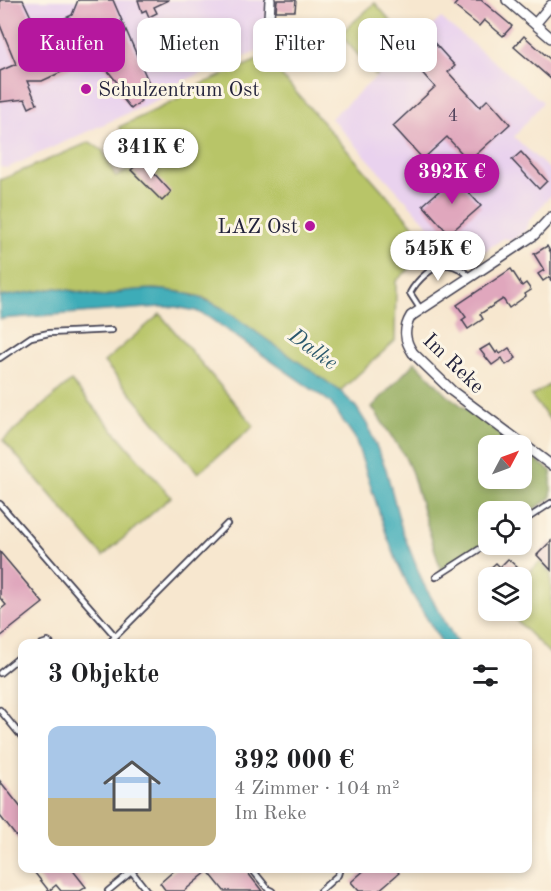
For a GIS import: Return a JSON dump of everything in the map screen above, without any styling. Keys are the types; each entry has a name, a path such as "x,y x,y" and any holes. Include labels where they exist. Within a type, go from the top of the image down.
{"street":[{"path":"269,18 270,0"},
{"path":"507,0 551,38"},
{"path":"535,24 551,5"},
{"name":"Im Reke","path":"551,217 534,235 411,316 406,325 405,334 413,352 452,391 551,465"}],"lane":[{"path":"421,310 410,293 415,283 436,268 449,265 462,269 470,277"},
{"path":"0,357 31,337 49,333 112,330"},
{"path":"532,515 551,503"},
{"path":"0,504 115,636"},
{"path":"112,639 227,524"},
{"path":"436,577 478,550"},
{"path":"0,673 18,658"},
{"path":"0,710 18,732"},
{"path":"108,891 129,873"},
{"path":"134,873 147,891"},
{"path":"255,873 272,891"},
{"path":"320,891 339,873"}],"shaded area":[{"name":"Schulzentrum Ost","path":"0,0 267,0 266,18 253,18 253,53 241,58 241,18 137,18 137,72 205,72 180,82 166,96 7,168 0,167"},
{"path":"441,18 543,102 514,137 551,171 551,195 529,221 525,232 512,240 504,238 468,262 457,257 331,118 382,72 437,72 437,22"}],"green space":[{"path":"375,3 388,18 358,18"},
{"path":"358,18 358,55 346,41 346,29"},
{"name":"LAZ Ost","path":"253,62 253,72 278,72 433,248 396,281 395,341 340,391 222,308 202,297 155,289 125,291 104,296 57,288 0,297 0,180 90,142 103,151 116,177 136,163 119,127 179,99 185,91 230,72 241,72 241,67"},
{"path":"160,314 254,426 198,473 104,362"},
{"path":"415,362 447,395 502,435 478,435 478,489 532,489 532,457 551,471 551,498 532,510 532,501 478,501 478,546 441,571 412,473 404,455 372,407"},
{"path":"71,381 171,497 103,556 3,440"},
{"path":"551,384 551,421 531,396"},
{"path":"540,562 551,574 551,655 517,621 532,621 532,570"}],"water":[{"path":"57,288 104,296 127,291 152,290 187,294 222,308 340,391 356,407 367,424 386,469 402,530 423,583 455,639 440,639 413,596 387,536 355,438 330,402 196,311 160,307 0,319 0,297"}],"building":[{"path":"0,0 23,0 32,18 18,18 18,72 62,72 42,81 27,81 37,104 29,108 25,99 0,102 0,71 16,64 0,25"},
{"path":"78,0 113,0 121,18 65,18 72,15"},
{"path":"138,0 169,0 154,7 157,13 149,17 146,10 142,12"},
{"path":"277,0 296,0 295,11 276,11"},
{"path":"459,0 481,0 512,26 503,36 484,20 479,26 454,6"},
{"path":"125,28 137,55 137,72 144,72 152,90 137,96 141,101 131,109 116,90 120,86 109,72 125,72"},
{"path":"524,36 551,60 551,79 514,47"},
{"path":"437,46 455,66 448,72 480,107 488,99 510,124 469,161 447,137 423,159 393,126 435,87 422,72 437,72"},
{"path":"521,152 547,181 539,189 512,160"},
{"path":"142,160 171,192 162,201 131,170"},
{"path":"455,177 481,206 449,234 423,205"},
{"path":"547,246 551,253 551,281 549,277 543,281 538,274 544,270 534,254"},
{"path":"511,269 522,286 526,283 531,290 509,308 503,299 480,314 483,319 468,329 462,320 466,317 457,305"},
{"path":"490,344 496,353 498,351 500,354 509,348 516,358 506,365 502,358 492,365 480,350"},
{"path":"551,541 551,570 537,555"},
{"path":"0,552 43,603 0,637 0,610 6,605 0,598"},
{"path":"508,559 517,567 500,567"},
{"path":"0,781 18,804 18,839 0,816"},
{"path":"35,873 75,873 86,887 80,891 61,891 56,885 49,891"},
{"path":"171,873 206,873 184,891 166,891 160,883"},
{"path":"210,873 248,873 262,891 224,891"},
{"path":"361,873 399,873 378,891 359,891 351,882"}],"place":[{"name":"Schulzentrum Ost","path":"86,89"},
{"name":"LAZ Ost","path":"310,226"}],"water label":[{"name":"Dalke","path":"314,348"}]}
